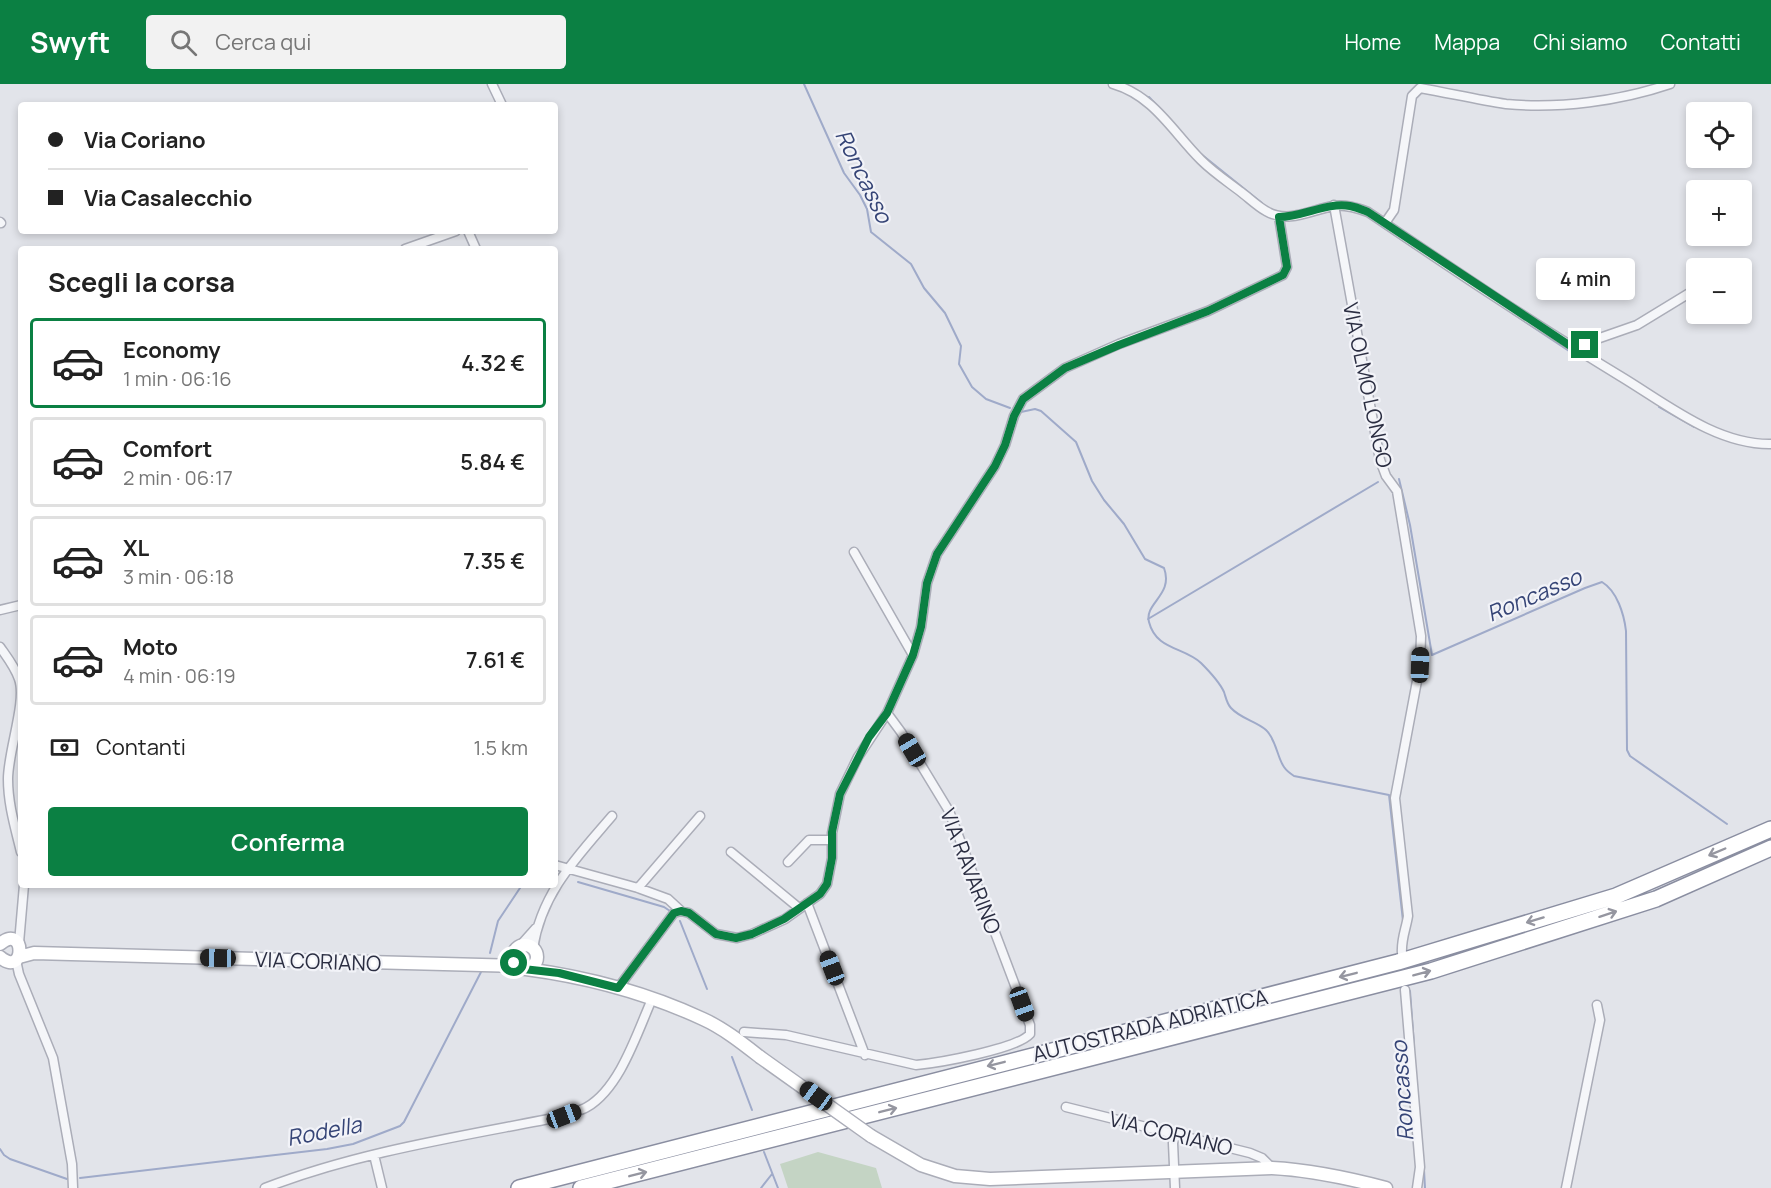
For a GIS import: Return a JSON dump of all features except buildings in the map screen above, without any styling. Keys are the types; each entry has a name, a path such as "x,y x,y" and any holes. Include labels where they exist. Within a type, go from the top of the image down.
{"highway":[{"name":"AUTOSTRADA ADRIATICA","path":"519,1188 1398,962 1616,896 1771,829"},
{"name":"AUTOSTRADA ADRIATICA","path":"581,1188 1431,971 1656,899 1771,848"}],"main road":[{"path":"494,966 517,949 526,945 535,952 533,966 521,967 513,959 517,949"},
{"name":"VIA CORIANO","path":"9,952 521,967 559,973 618,988 704,1019 871,1136 921,1165 955,1176 990,1179 1272,1168 1298,1169 1340,1176 1386,1188"},
{"name":"VIA CORIANO","path":"535,952 559,973"}],"street":[{"path":"492,84 501,102"},
{"path":"1113,84 1138,94 1155,108 1204,163 1266,212 1279,217 1334,206 1350,206 1368,212 1578,351 1695,422 1724,434 1759,444 1771,444"},
{"path":"1385,223 1394,210 1412,96 1420,88 1506,104 1535,105 1576,103 1616,97 1670,84"},
{"name":"VIA OLMO LONGO","path":"1334,206 1380,460 1386,476 1396,490 1421,636 1420,665 1395,798 1408,916 1401,941 1402,953"},
{"path":"558,866 638,888 668,899 681,911 693,916 716,934 736,938 769,927 820,894 827,884 832,858 836,809 840,794 869,737 887,713 913,655 921,627 927,583 937,554 995,466 1023,399 1065,368 1208,311 1283,275 1287,267 1279,217"},
{"path":"414,246 448,234"},
{"path":"1578,351 1594,340 1637,325 1686,295"},
{"path":"854,552 913,655"},
{"path":"0,610 18,606"},
{"path":"0,647 18,677"},
{"name":"VIA RAVARINO","path":"865,1055 916,1065 934,1064 1005,1046 1026,1039 1030,1034 1030,1025 952,818 902,732 887,713"},
{"path":"18,720 11,749 8,778 10,807 18,840"},
{"path":"558,882 612,816"},
{"path":"638,888 700,816"},
{"path":"788,862 809,840 832,840"},
{"path":"731,852 803,906 865,1055"},
{"path":"24,888 22,920 9,952 53,1058 72,1164 73,1188"},
{"path":"517,949 536,928 555,888"},
{"path":"618,988 668,920 674,913 681,911"},
{"path":"535,952 536,928"},
{"path":"1405,990 1420,1167 1417,1188"},
{"path":"265,1188 290,1178 564,1116 586,1108 602,1095 614,1079 652,999"},
{"path":"1566,1188 1600,1020 1597,1005"},
{"path":"744,1032 786,1035 865,1055"},
{"name":"VIA CORIANO","path":"1066,1107 1250,1153 1268,1162 1272,1168"},
{"path":"1175,1135 1173,1143 1175,1188"},
{"path":"374,1159 382,1188"}],"green space":[{"path":"818,1152 876,1168 882,1188 788,1188 780,1164"}],"waterway":[{"name":"Roncasso","path":"804,84 844,173 867,209 871,232 911,264 924,288 945,313 961,346 959,364 972,387 986,399 1010,408"},
{"name":"Roncasso","path":"1149,97 1163,112"},
{"name":"Roncasso","path":"1201,154 1262,203"},
{"name":"Roncasso","path":"1380,225 1414,248"},
{"name":"Roncasso","path":"1512,313 1572,353"},
{"name":"Roncasso","path":"1659,407 1694,427"},
{"name":"Roncasso","path":"1021,412 1035,409 1041,411 1076,442 1092,481 1124,524 1145,559 1164,568 1165,585 1149,615 1149,622 1158,638 1194,658 1214,676 1231,708 1266,730 1284,767 1294,776 1389,795 1403,921"},
{"name":"Roncasso","path":"1399,479 1410,525 1432,655 1602,582 1616,597 1625,624 1627,750 1630,756 1727,824"},
{"name":"Roncasso","path":"1148,619 1378,482"},
{"name":"Rodella","path":"578,882 664,907 670,911"},
{"name":"Rodella","path":"490,953 498,921 520,888"},
{"name":"Rodella","path":"680,921 707,989"},
{"name":"Rodella","path":"80,1178 327,1149 353,1144 400,1126 481,972"},
{"name":"Roncasso","path":"1410,991 1414,1045"},
{"name":"Rodella","path":"732,1057 752,1110"},
{"name":"Rodella","path":"0,1149 10,1159 67,1179"},
{"name":"Rodella","path":"764,1152 778,1188"},
{"name":"Roncasso","path":"1424,1170 1425,1188"},
{"name":"Rodella","path":"761,1188 772,1174"}],"route":[{"path":"514,963 523,969 559,973 618,988 674,913 681,911 689,913 716,934 736,938 769,927 820,894 830,874 832,832 840,794 869,737 887,713 913,655 921,627 927,583 937,554 995,466 1023,399 1040,384 1065,368 1208,311 1283,275 1287,267 1279,217 1334,206 1350,206 1368,212 1578,351 1585,345"}]}
